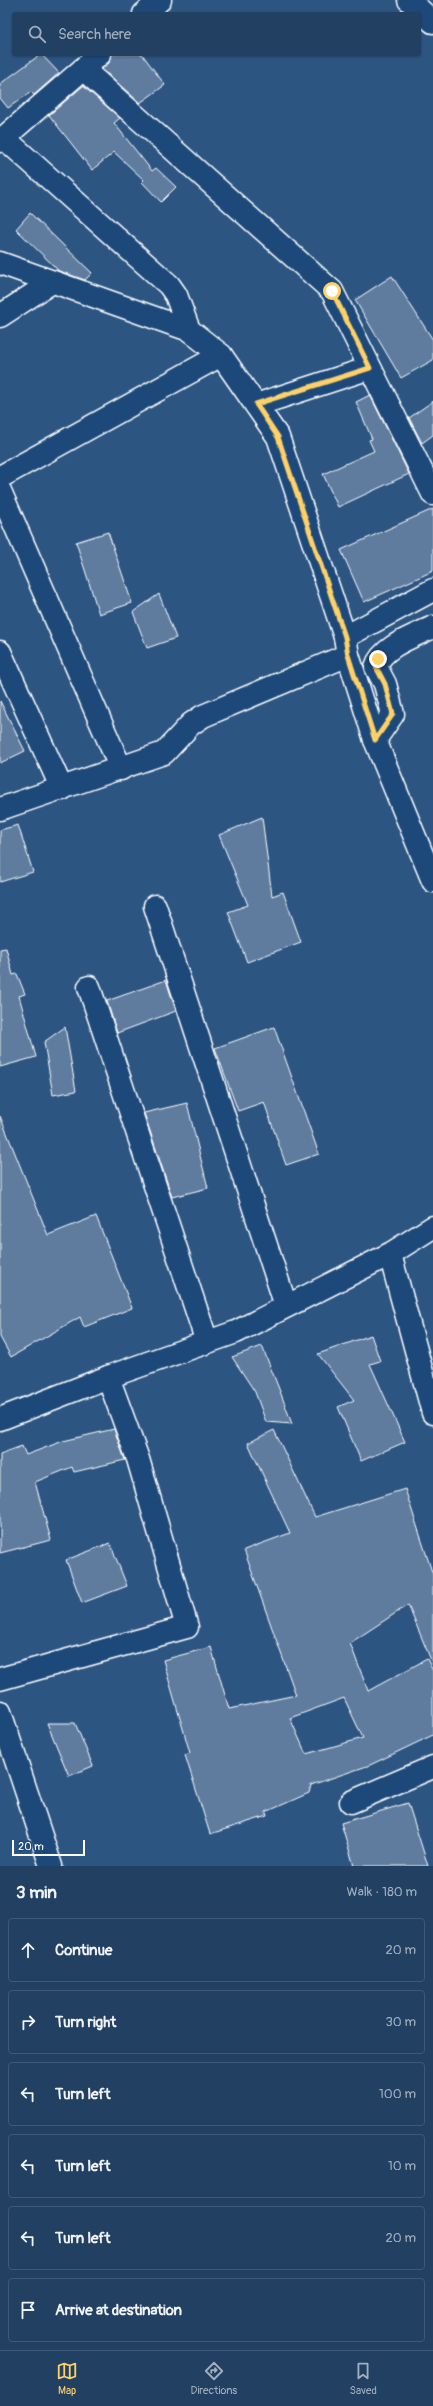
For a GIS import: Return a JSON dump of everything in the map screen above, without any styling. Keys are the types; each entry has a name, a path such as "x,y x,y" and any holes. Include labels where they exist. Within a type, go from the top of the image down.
{"street":[{"path":"146,12 160,0"},
{"path":"409,0 433,22"},
{"path":"98,56 2,140 169,285 176,296 189,330"},
{"path":"83,69 332,291 433,494"},
{"path":"0,263 189,330 221,355 256,404 278,437 375,740 433,882"},
{"path":"0,316 52,282"},
{"path":"0,477 221,355"},
{"path":"256,404 370,368"},
{"path":"0,491 121,768"},
{"path":"0,808 62,789 164,753 191,724 203,716 346,646 433,590"},
{"path":"375,740 393,714 385,684 376,667 378,659 388,650 433,627"},
{"path":"0,652 62,789"},
{"path":"155,906 286,1306"},
{"path":"89,987 207,1342"},
{"path":"0,1418 108,1377 236,1332 390,1254 433,1227"},
{"path":"390,1254 433,1413"},
{"path":"0,1679 187,1627 138,1459 108,1377"},
{"path":"0,1712 50,1866"},
{"path":"352,1802 433,1767"}],"building":[{"path":"38,56 43,56 59,73 34,95 31,92 8,108 0,98 0,84"},
{"path":"111,56 143,56 165,85 140,103 102,69 109,63"},
{"path":"83,86 120,118 114,123 152,171 156,168 176,187 161,202 142,182 144,180 114,152 92,170 49,115"},
{"path":"30,213 92,273 85,280 59,271 16,229"},
{"path":"392,276 433,340 433,360 401,378 355,300"},
{"path":"370,395 409,474 338,507 323,474 374,451 369,440 372,439 356,402"},
{"path":"433,401 433,435 422,443 409,418"},
{"path":"433,509 433,571 364,602 341,550"},
{"path":"108,532 132,603 99,614 76,542"},
{"path":"159,594 176,638 147,648 133,612"},
{"path":"0,701 25,751 0,763"},
{"path":"262,817 272,896 283,892 301,942 247,962 228,912 248,905 219,835"},
{"path":"18,825 33,872 0,882 0,830"},
{"path":"6,948 13,975 17,974 25,994 19,996 36,1057 0,1067 0,949"},
{"path":"166,980 176,1011 117,1033 107,1001"},
{"path":"65,1027 76,1091 53,1095 44,1042"},
{"path":"274,1027 319,1154 286,1165 264,1102 238,1111 215,1048"},
{"path":"187,1103 208,1188 172,1197 144,1113"},
{"path":"0,1116 48,1235 96,1216 132,1308 84,1327 80,1317 11,1357 0,1337"},
{"path":"371,1335 380,1361 370,1364 405,1442 361,1461 338,1407 354,1400 318,1354"},
{"path":"262,1346 292,1424 266,1422 255,1392 232,1357"},
{"path":"114,1429 125,1460 74,1472 72,1467 35,1482 51,1540 0,1553 0,1454 22,1446 26,1455 63,1441"},
{"path":"274,1430 315,1517 405,1489 433,1575 433,1665 408,1605 350,1643 368,1691 427,1659 433,1671 433,1735 370,1765 311,1785 309,1793 266,1812 267,1816 210,1834 185,1755 190,1753 163,1660 211,1647 229,1709 296,1695 244,1550 290,1533 248,1443","holes":["344,1698 363,1738 306,1754 290,1718"]},
{"path":"110,1543 127,1586 82,1603 66,1560"},
{"path":"47,1723 75,1723 93,1766 69,1776"},
{"path":"408,1803 428,1866 354,1866 341,1823"}],"route":[{"path":"332,291 370,368 256,404 278,437 345,637 348,655 375,740 393,714 385,684 376,667 378,659"}]}
